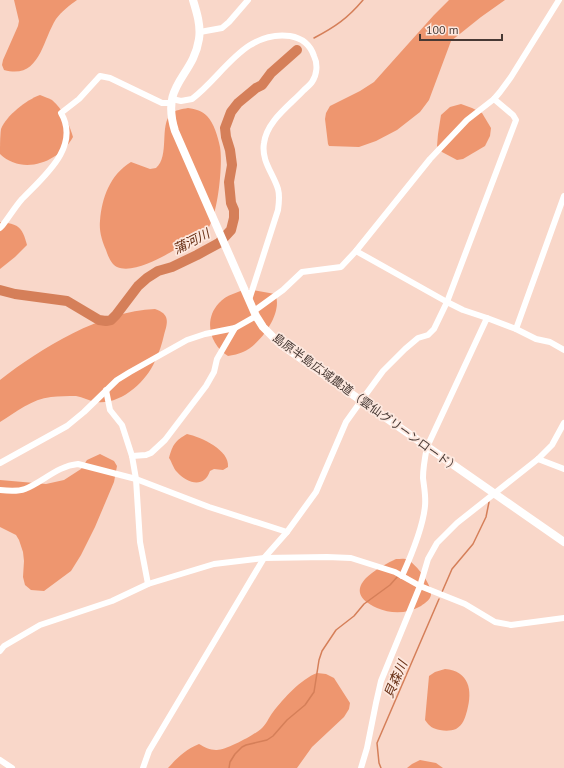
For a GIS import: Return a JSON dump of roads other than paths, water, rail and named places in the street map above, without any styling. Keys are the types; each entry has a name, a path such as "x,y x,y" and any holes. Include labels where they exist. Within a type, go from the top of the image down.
{"street":[{"path":"200,32 222,28 248,0"},
{"path":"0,463 67,426 84,412 117,380 130,372 187,340 205,334 235,328 255,314 302,272 341,267 356,251 430,159 467,120 494,99 511,77 559,0"},
{"name":"島原半島広域農道（雲仙グリーンロード）","path":"194,1 200,32 195,54 178,83 171,101 172,119 175,130 238,276 255,314 263,327 280,344 564,542"},
{"path":"0,228 21,200 43,178 61,154 66,141 66,129 61,113 80,99 100,76 110,78 162,103 182,101 192,99 243,49 258,40 270,36 283,35 296,37 303,40 314,55 316,60 316,73 312,82 273,121 266,133 264,156 278,189 278,210 249,300"},
{"path":"143,768 149,751 264,558 287,532 316,492 346,422 383,371 418,338 428,335 434,329 447,302 516,120 513,115 494,99"},
{"path":"516,329 564,196"},
{"path":"356,251 462,310 516,329 536,339 550,342 564,350"},
{"path":"402,576 410,559 423,518 426,494 423,478 427,447 487,318"},
{"path":"132,456 151,453 165,440 206,386 214,372 217,359 235,328"},
{"path":"106,390 110,410 122,425 132,456 136,479 140,542 148,584"},
{"path":"361,768 367,748 381,681 420,586 428,560 437,543 456,523 538,459 552,445 564,422"},
{"path":"538,459 564,470"},
{"path":"0,490 16,491 25,489 69,465 78,464 136,479 209,507 287,532"},
{"path":"1,647 40,625 112,601 148,584 214,564 264,558 351,558 402,576 420,586 464,604 495,622 511,625 564,618"},
{"path":"0,760 12,768"}],"waterway":[{"name":"蒲河川","path":"314,38 341,22 363,0"},
{"name":"蒲河川","path":"0,290 15,294 67,301 99,320 111,320 138,286 147,278 158,271 172,267 219,243 231,230 234,218 229,182 232,165 225,128 231,112 238,103 262,85 271,73 297,50"},
{"name":"貝森川","path":"442,592 452,569 473,544 486,517 489,502"},
{"path":"229,768 230,762 242,747 267,740 305,705 314,692 319,660 322,651 336,630 354,616 364,604 390,585 398,576"},
{"name":"貝森川","path":"381,768 377,743 439,599"}]}
